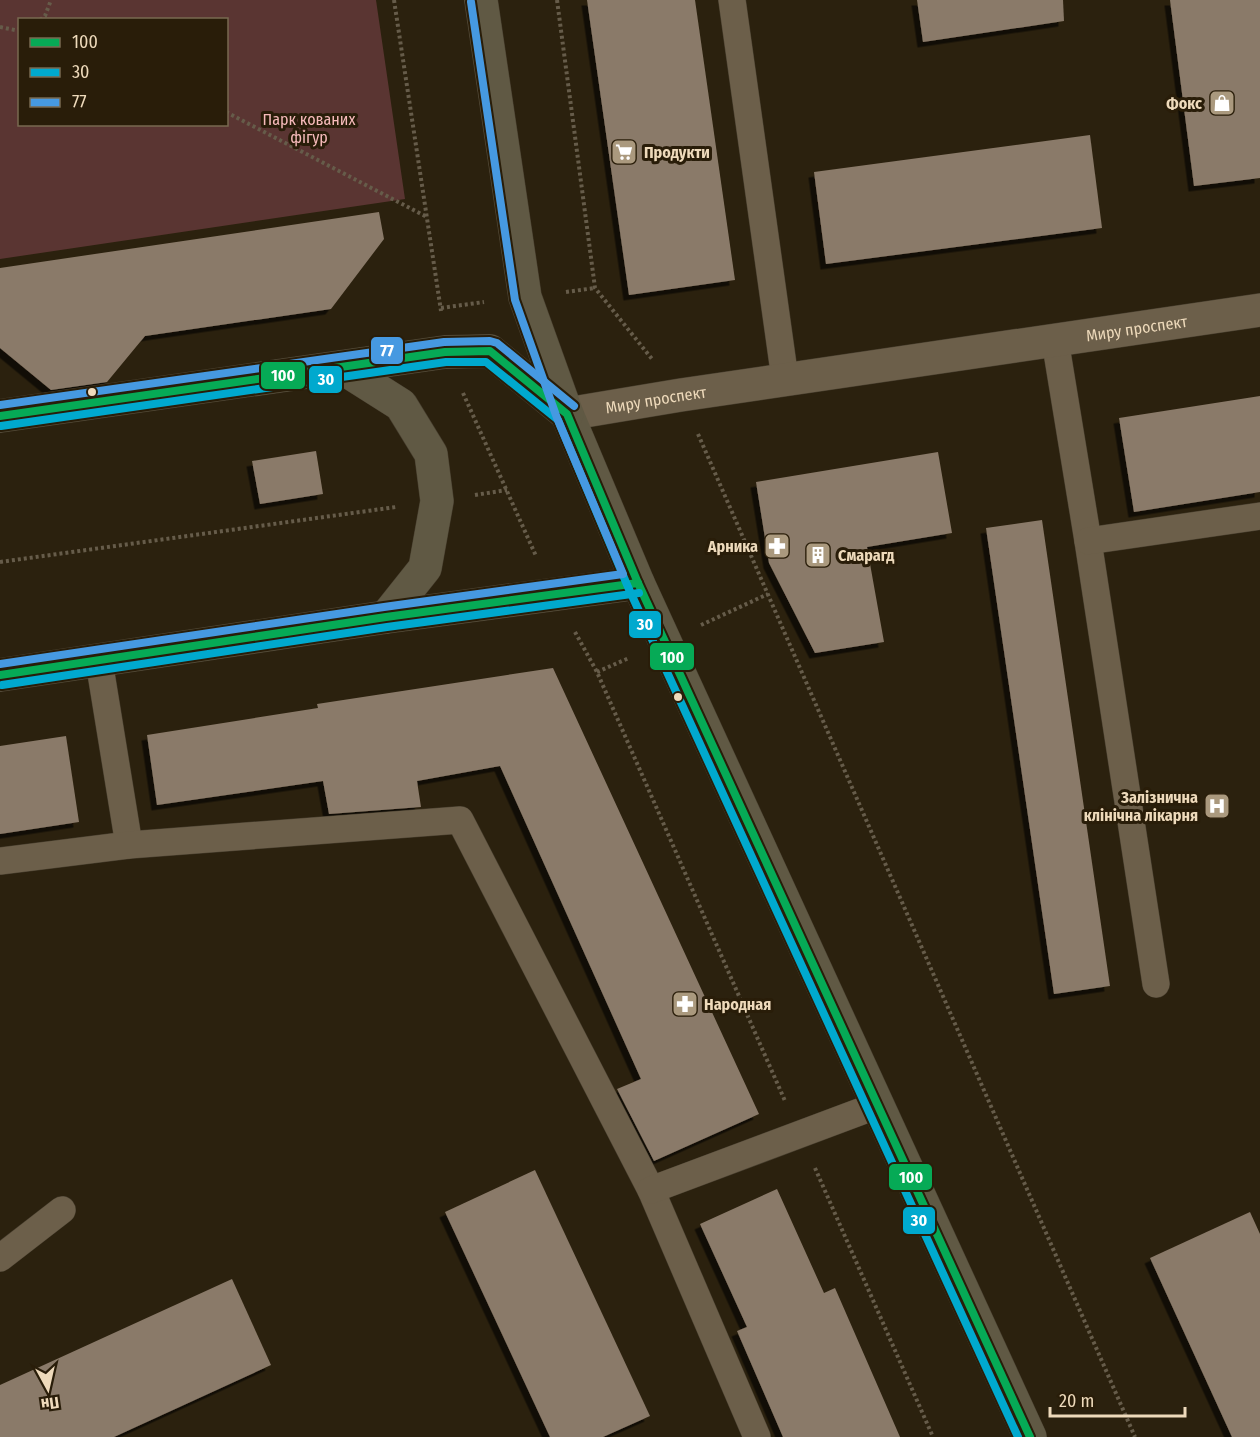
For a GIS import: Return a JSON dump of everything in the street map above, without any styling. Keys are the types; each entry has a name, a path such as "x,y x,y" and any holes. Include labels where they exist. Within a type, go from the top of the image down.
{"main road":[{"path":"481,0 525,297 567,414 638,583 1030,1437"},
{"path":"0,416 445,352 490,351 567,414"},
{"path":"341,367 401,405 431,454 438,501 425,568 386,617"},
{"path":"0,675 386,617 638,583"}],"street":[{"name":"Миру проспект","path":"567,414 681,395 1260,310"}],"lane":[{"path":"732,0 785,380"},
{"path":"1055,340 1156,984"},
{"path":"1088,541 1260,516"},
{"path":"99,661 129,845"},
{"path":"0,861 129,845 460,820 651,1190 757,1437"},
{"path":"651,1190 878,1105"},
{"path":"0,1258 62,1210"}],"path":[{"path":"42,18 51,0"},
{"path":"394,0 441,308 445,352 553,594 597,672 933,1437"},
{"path":"557,0 595,288 681,395 1135,1437"},
{"path":"0,27 18,29"},
{"path":"228,113 427,218"},
{"path":"0,562 507,490"}],"green space":[{"name":"Парк кованих фігур","path":"0,0 376,0 405,199 0,259"}],"building":[{"path":"587,0 695,0 735,280 629,295"},
{"path":"917,0 1063,0 1064,21 923,42"},
{"name":"Фокс","path":"1170,0 1260,0 1260,178 1194,186"},
{"path":"1090,135 1102,228 826,264 814,172"},
{"path":"379,212 384,239 331,309 145,336 107,382 51,390 0,348 0,268"},
{"path":"1260,396 1260,492 1134,512 1119,418"},
{"path":"316,451 323,494 260,504 252,461"},
{"name":"Смарагд","path":"938,452 952,533 867,547 884,642 815,653 769,563 756,482"},
{"path":"1042,520 1110,986 1054,994 986,528"},
{"path":"553,668 759,1114 654,1161 617,1089 641,1079 500,766 417,781 421,807 329,814 323,781 157,805 147,735 318,708 317,704"},
{"path":"66,736 79,822 0,834 0,746"},
{"path":"535,1170 650,1416 603,1437 550,1437 445,1212"},
{"path":"777,1189 824,1293 835,1288 900,1437 783,1437 737,1331 747,1327 700,1224"},
{"path":"1250,1212 1260,1234 1260,1437 1232,1437 1150,1258"},
{"path":"232,1279 271,1365 114,1437 0,1437 0,1385"}],"transit line":[{"name":"77","path":"0,664 623,574 557,418 515,300 471,2"},
{"name":"77","path":"0,405 444,342 490,341 497,343 574,406"},
{"name":"100","path":"0,416 445,352 490,351 567,414 638,583 1030,1437"},
{"name":"30","path":"1,426 446,362 486,362 558,420 628,587 1018,1437"},
{"name":"100","path":"0,675 386,617 638,583"},
{"name":"30","path":"2,685 387,627 639,593"}],"place":[{"name":"Фокс","path":"1222,103"},
{"name":"Продукти","path":"624,152"},
{"name":"Арника","path":"777,546"},
{"name":"Смарагд","path":"818,555"},
{"name":"Залізнична клінічна лікарня","path":"1217,806"},
{"name":"Народная","path":"685,1004"}]}
